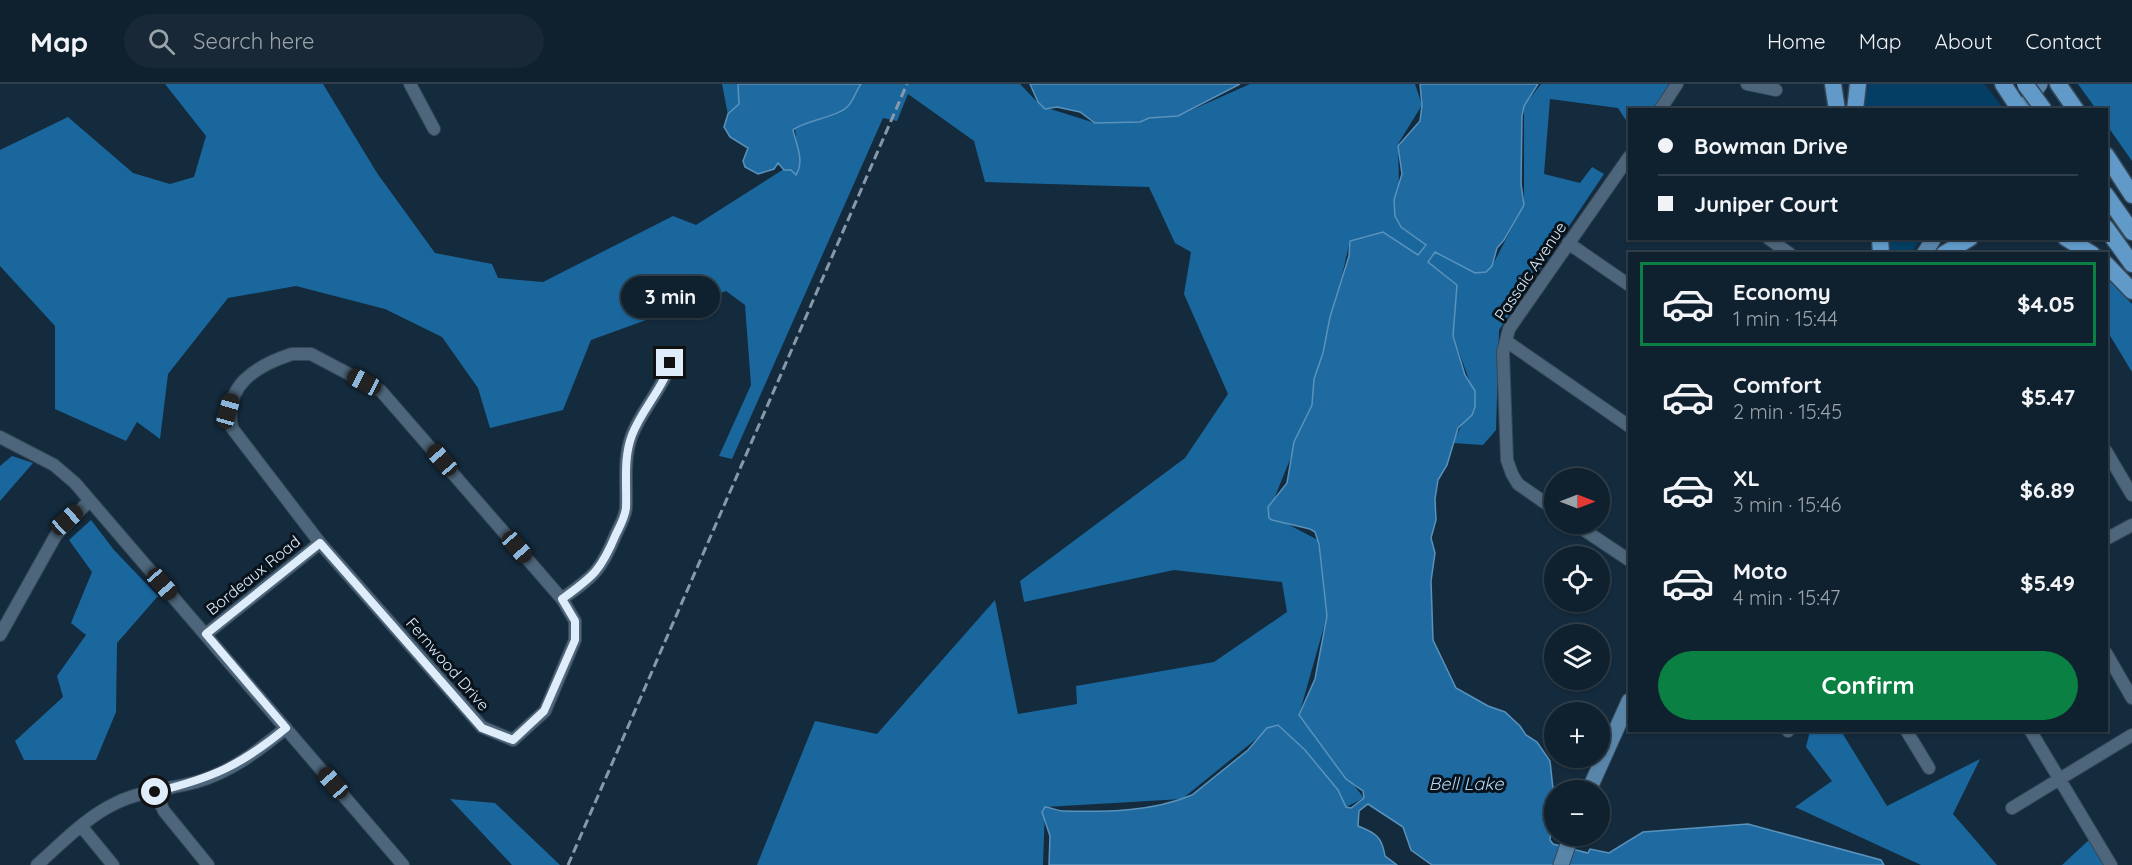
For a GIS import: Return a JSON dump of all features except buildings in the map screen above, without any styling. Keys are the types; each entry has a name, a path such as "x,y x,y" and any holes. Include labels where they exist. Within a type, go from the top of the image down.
{"highway":[{"path":"1833,84 1837,108"},
{"path":"1855,108 1858,84"},
{"path":"2025,84 2043,108"},
{"path":"2058,84 2075,108"},
{"path":"2003,85 2020,108"},
{"path":"2108,158 2132,195"},
{"path":"2108,198 2132,232"},
{"path":"2108,231 2132,264"},
{"path":"1947,252 1967,240"},
{"path":"2070,240 2089,252"},
{"path":"2108,266 2132,291"}],"main road":[{"path":"2022,108 2040,84"},
{"path":"1593,780 1628,703"},
{"path":"1561,865 1567,846"}],"street":[{"path":"410,84 434,129"},
{"path":"1661,108 1677,84"},
{"path":"1748,84 1776,90"},
{"name":"Passaic Avenue","path":"1628,158 1509,329 1506,341 1628,425"},
{"path":"1771,240 1787,252"},
{"path":"1568,243 1628,284"},
{"path":"1506,341 1503,352 1507,460 1518,484 1544,502"},
{"name":"Fernwood Drive","path":"292,354 311,354 381,391 562,599 575,621 575,640 544,711 513,740 482,728 320,543 232,428 228,411 234,390 268,362 292,354"},
{"path":"562,599 592,577 604,564 626,512 627,460 631,438 640,416 666,378 670,363"},
{"path":"0,437 54,465 75,483 403,865"},
{"path":"2108,453 2132,495"},
{"path":"0,635 56,535 67,520 89,501"},
{"path":"2108,538 2132,525"},
{"path":"1590,534 1628,559"},
{"name":"Bordeaux Road","path":"206,634 320,543"},
{"path":"2108,656 2132,698"},
{"path":"37,865 81,826 116,803 199,781 228,770 254,754 286,728"},
{"path":"1907,732 1929,768"},
{"path":"2031,732 2111,865"},
{"path":"2012,808 2132,735"},
{"path":"155,792 164,811 208,865"},
{"path":"81,826 112,865"}],"shaded area":[{"path":"165,84 323,84 377,173 435,253 492,264 498,278 543,282 673,216 696,225 784,169 799,171 795,128 849,105 857,84 1020,84 1041,106 1095,123 1178,116 1250,84 1415,84 1422,105 1398,144 1400,226 1426,245 1418,255 1384,233 1350,241 1312,405 1268,514 1318,540 1327,616 1299,715 1364,798 1346,807 1271,727 1182,799 1045,807 1043,865 757,865 815,721 877,734 995,600 1018,714 1077,704 1076,686 1214,662 1287,612 1282,582 1174,570 1024,602 1020,581 1185,458 1228,394 1184,294 1191,252 1175,243 1149,187 985,182 974,141 908,94 897,121 883,118 732,459 719,456 751,385 745,305 726,291 591,340 563,410 490,428 478,388 442,337 385,309 296,286 228,298 168,374 160,439 137,422 126,441 55,409 55,326 0,266 0,150 68,117 133,173 170,184 194,177 206,136"},
{"path":"722,84 738,84 739,104 728,115"},
{"path":"1541,84 1674,84 1657,108 1628,108 1628,123 1618,108 1550,99 1544,174 1580,183 1592,167 1604,174 1499,330 1496,430 1483,445 1453,443 1475,396 1453,336 1457,285 1428,263 1435,252 1475,273 1492,266 1524,205 1524,106"},
{"path":"1868,84 1984,84 2003,108 1863,108"},
{"path":"2078,84 2132,84 2132,161 2108,127 2108,108 2095,108"},
{"path":"1888,240 1920,240 1911,252 1888,252"},
{"path":"2108,279 2132,304 2132,372 2108,332"},
{"path":"12,456 33,463 0,501 0,466"},
{"path":"91,520 114,550 158,596 117,643 116,712 96,760 24,760 15,741 63,697 57,676 86,635 71,623 92,572 69,540"},
{"path":"1810,732 1842,732 1887,806 1980,759 1953,814 1997,865 1921,865 1795,807 1832,781 1806,747"},
{"path":"450,799 495,803 560,865 512,865"},
{"path":"2090,839 2105,865 2062,865"}],"water":[{"path":"738,84 861,84 851,103 844,109 793,130 800,158 796,175 791,170 784,170 778,163 774,169 758,174 745,167 743,161 748,148 730,137 724,127 728,114 739,104"},
{"path":"1030,84 1240,84 1178,116 1149,118 1140,122 1095,123 1080,112 1057,107 1045,109 1038,102"},
{"name":"Bell Lake","path":"1420,84 1538,84 1524,106 1522,116 1521,184 1524,205 1497,248 1492,266 1486,272 1475,273 1435,252 1428,262 1457,285 1453,336 1465,375 1475,391 1475,407 1472,415 1458,428 1447,465 1438,480 1435,499 1436,520 1431,538 1435,553 1431,581 1433,640 1456,688 1488,706 1505,712 1526,735 1537,742 1544,752 1544,768 1551,768 1552,780 1544,780 1544,846 1561,846 1588,853 1590,849 1609,853 1643,832 1748,824 1881,860 1884,865 1432,865 1411,850 1403,827 1368,804 1359,811 1358,826 1377,836 1385,856 1397,865 1049,865 1050,836 1042,812 1045,807 1063,811 1112,811 1145,808 1177,801 1192,795 1248,750 1267,728 1278,725 1305,750 1338,790 1346,807 1351,808 1364,798 1363,791 1346,779 1299,715 1315,679 1327,616 1319,544 1315,532 1310,529 1269,518 1268,507 1287,483 1294,442 1312,405 1314,379 1349,256 1350,241 1383,232 1418,255 1426,245 1401,227 1395,216 1394,200 1402,174 1398,146 1420,121 1422,105"}],"railway":[{"path":"568,865 907,84"}],"route":[{"path":"155,792 199,781 228,770 254,754 286,728 206,634 320,543 482,728 513,740 544,711 575,640 575,621 562,599 592,577 604,564 626,512 627,460 631,438 640,416 666,378 670,363"}]}
